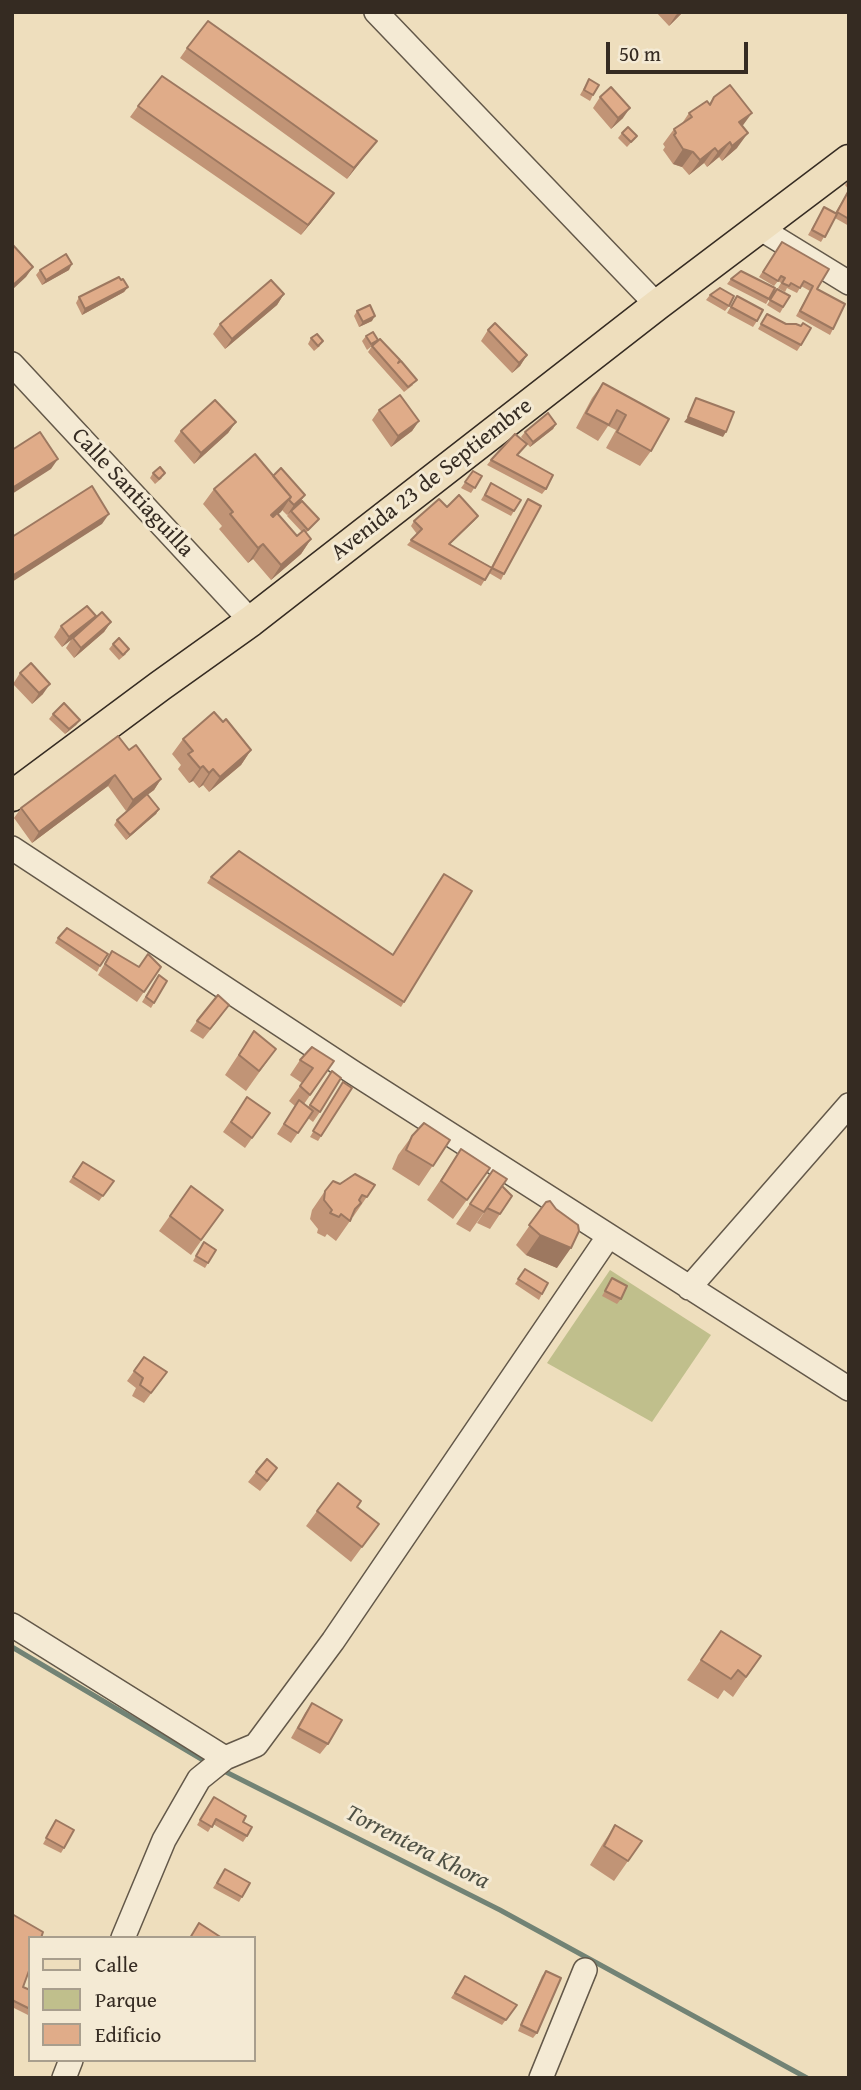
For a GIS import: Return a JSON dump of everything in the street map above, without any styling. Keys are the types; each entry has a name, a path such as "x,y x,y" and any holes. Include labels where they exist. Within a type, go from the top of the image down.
{"main road":[{"name":"Avenida 23 de Septiembre","path":"12,796 251,621 657,305 849,160"}],"street":[{"path":"376,12 657,305"},
{"path":"761,229 849,283"},
{"name":"Calle Santiaguilla","path":"12,364 251,621"},
{"path":"12,848 608,1237 849,1390"},
{"path":"689,1289 849,1105"},
{"path":"124,1936 164,1840 199,1779 225,1758 256,1745 341,1629 608,1237"},
{"path":"12,1625 225,1758"},
{"path":"541,2078 585,1970"}],"green space":[{"path":"610,1270 711,1335 652,1422 547,1363"}],"building":[{"path":"208,21 377,141 354,168 187,48"},
{"path":"162,76 334,193 308,225 138,106"},
{"path":"589,79 599,85 593,95 584,90"},
{"path":"730,85 752,113 739,122 748,133 732,146 730,142 718,152 715,148 700,160 693,152 683,149 674,135 674,129 692,117 689,113 707,101 710,105 714,97"},
{"path":"611,87 630,108 618,118 600,97"},
{"path":"628,127 637,136 631,142 622,133"},
{"path":"849,190 849,219 837,212"},
{"path":"824,207 837,214 825,237 812,230"},
{"path":"782,242 829,269 817,289 845,304 833,329 800,311 813,286 804,281 800,288 791,283 789,286 782,283 785,278 781,276 778,281 763,272"},
{"path":"12,244 33,267 12,286"},
{"path":"66,254 72,264 46,280 40,270"},
{"path":"741,271 775,288 769,299 731,279"},
{"path":"119,277 128,287 85,309 79,297"},
{"path":"271,280 284,294 232,339 220,324"},
{"path":"720,288 734,296 729,306 710,295"},
{"path":"777,289 790,296 783,307 770,300"},
{"path":"737,296 763,310 757,321 731,307"},
{"path":"370,305 375,316 363,322 357,311"},
{"path":"767,314 786,324 801,326 803,323 811,328 801,345 761,324"},
{"path":"495,323 527,355 519,363 488,330"},
{"path":"373,332 378,340 371,344 366,336"},
{"path":"317,334 323,341 318,346 311,338"},
{"path":"380,339 400,360 398,363 401,361 417,380 408,387 372,346"},
{"path":"603,383 669,419 651,451 617,432 626,415 617,410 609,425 586,413"},
{"path":"400,395 419,421 398,436 379,410"},
{"path":"696,398 734,412 726,432 688,417"},
{"path":"215,400 236,422 201,453 181,431"},
{"path":"548,413 556,424 533,442 525,432"},
{"path":"40,432 58,459 12,488 12,450"},
{"path":"515,434 527,444 517,455 553,475 546,489 491,460"},
{"path":"255,454 291,497 271,515 273,517 277,513 297,536 304,530 311,539 281,565 263,544 258,548 230,514 233,512 214,489"},
{"path":"160,467 165,473 159,479 153,473"},
{"path":"281,468 305,495 294,505 289,500 291,497 273,476"},
{"path":"473,471 482,476 475,488 465,482"},
{"path":"491,483 521,500 514,511 485,495"},
{"path":"92,486 109,514 12,576 12,537"},
{"path":"459,495 478,516 449,544 492,568 485,580 411,540 422,529 414,521 439,499 447,507"},
{"path":"528,499 541,506 504,574 492,568"},
{"path":"302,501 319,519 308,530 291,511"},
{"path":"87,606 96,616 69,637 61,626"},
{"path":"102,612 111,622 81,648 73,638"},
{"path":"119,638 129,649 123,655 113,644"},
{"path":"31,663 50,684 39,693 20,673"},
{"path":"64,703 80,720 69,729 53,714"},
{"path":"214,712 223,722 226,719 251,750 220,777 213,769 209,773 203,766 200,768 188,754 193,751 183,739"},
{"path":"118,736 129,750 136,745 161,779 133,800 115,775 39,832 21,808"},
{"path":"147,794 159,809 130,835 117,820"},
{"path":"239,851 393,955 444,874 472,891 404,1002 211,877"},
{"path":"67,928 108,954 100,966 58,938"},
{"path":"112,951 139,967 148,954 161,967 144,992 105,964"},
{"path":"159,975 167,981 154,1003 146,997"},
{"path":"218,995 229,1005 210,1029 197,1021"},
{"path":"254,1031 276,1049 259,1071 239,1055"},
{"path":"312,1047 334,1061 310,1095 300,1086 313,1068 300,1060"},
{"path":"332,1071 341,1078 320,1112 310,1105"},
{"path":"343,1082 352,1088 321,1136 313,1131"},
{"path":"247,1097 270,1113 252,1138 231,1122"},
{"path":"299,1100 313,1111 298,1133 284,1124"},
{"path":"424,1123 450,1140 433,1166 406,1150 412,1136"},
{"path":"461,1149 490,1168 467,1200 441,1181"},
{"path":"83,1162 114,1181 103,1196 73,1177"},
{"path":"493,1170 507,1179 484,1212 470,1204"},
{"path":"355,1174 375,1185 367,1197 362,1195 359,1200 361,1203 350,1221 341,1214 339,1217 330,1213 332,1210 324,1200 325,1191 333,1181 340,1184"},
{"path":"191,1186 223,1210 201,1240 170,1216"},
{"path":"502,1186 512,1196 500,1214 487,1208"},
{"path":"550,1201 556,1209 578,1225 579,1231 571,1248 540,1235 529,1225 546,1202"},
{"path":"204,1242 216,1250 208,1263 196,1256"},
{"path":"525,1269 548,1283 542,1294 518,1279"},
{"path":"612,1278 627,1286 621,1299 605,1291"},
{"path":"144,1357 167,1372 151,1393 140,1385 143,1378 134,1371"},
{"path":"267,1459 277,1468 267,1481 256,1472"},
{"path":"338,1483 361,1501 357,1507 379,1524 362,1547 317,1511"},
{"path":"721,1631 761,1656 746,1677 738,1670 731,1679 701,1660"},
{"path":"312,1703 342,1720 328,1744 298,1728"},
{"path":"214,1797 246,1816 243,1822 252,1827 247,1836 216,1819 212,1827 200,1820"},
{"path":"56,1820 74,1830 64,1848 46,1838"},
{"path":"615,1825 642,1841 628,1861 604,1846"},
{"path":"225,1869 250,1883 242,1897 217,1883"},
{"path":"12,1914 43,1932 42,1936 28,1936 28,1973 23,1987 28,1989 28,2008 12,2000"},
{"path":"199,1923 219,1936 191,1936"},
{"path":"546,1971 561,1978 537,2033 521,2025"},
{"path":"465,1976 517,2005 506,2020 455,1993"}],"waterway":[{"name":"Torrentera Khora","path":"12,1647 208,1763"},
{"name":"Torrentera Khora","path":"220,1769 500,1910 807,2078"}]}
